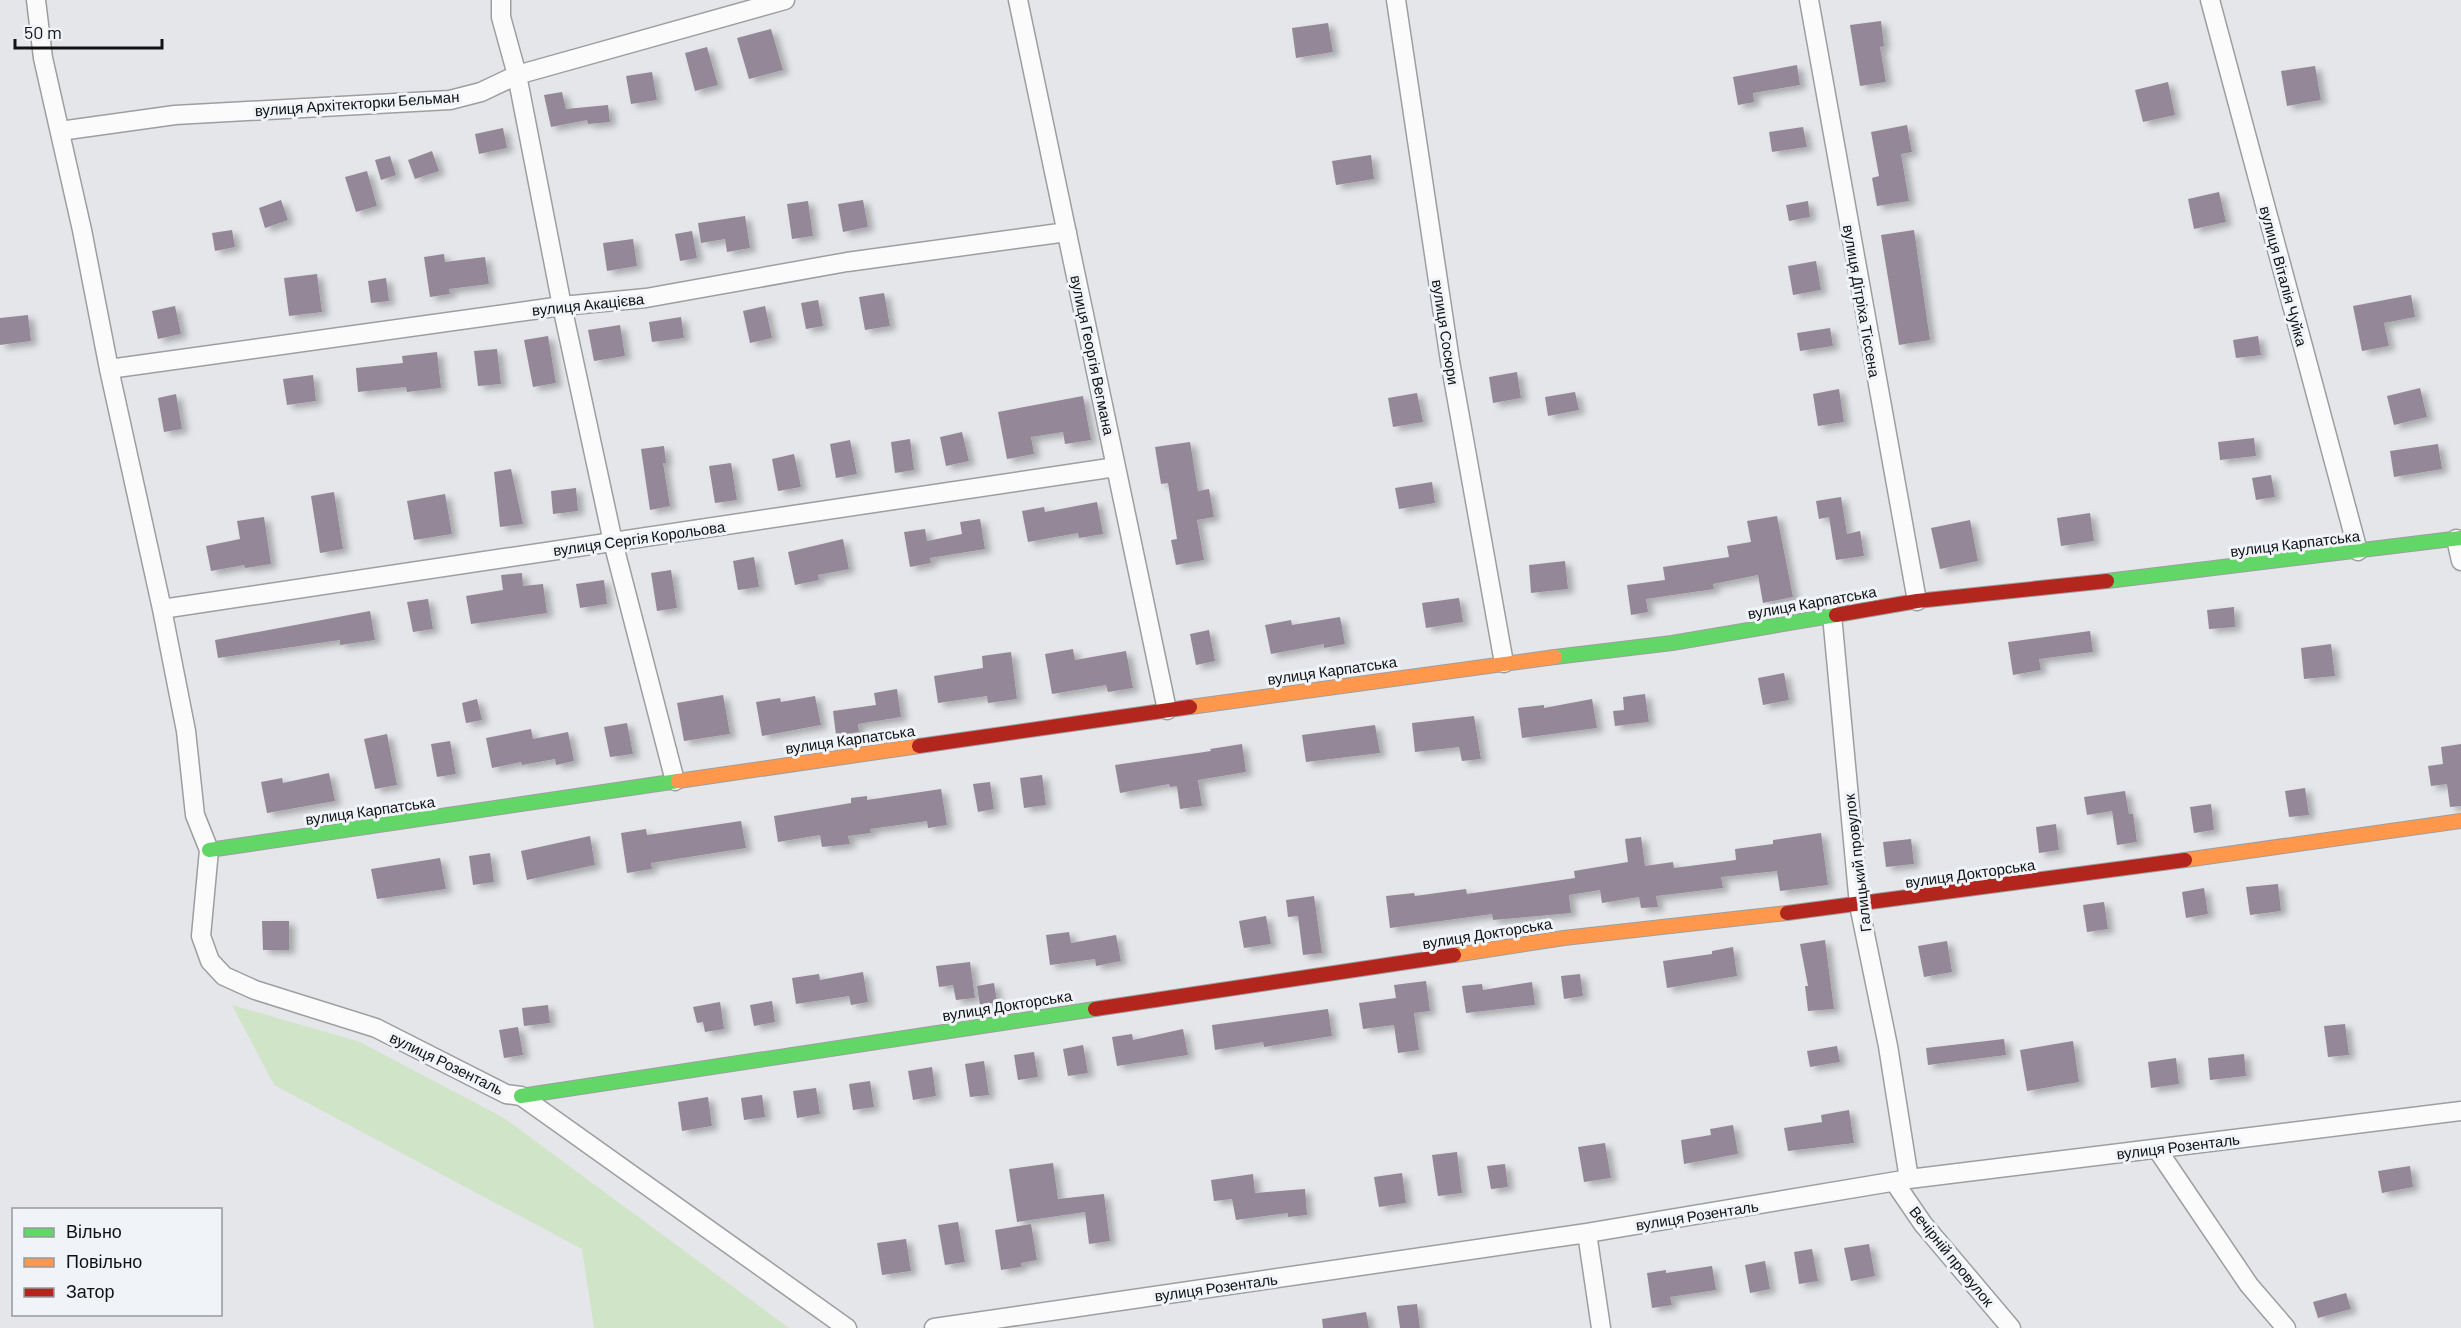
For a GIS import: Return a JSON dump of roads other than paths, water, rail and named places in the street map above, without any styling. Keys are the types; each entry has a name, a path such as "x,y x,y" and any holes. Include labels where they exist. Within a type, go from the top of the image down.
{"street":[{"path":"36,0 43,58 162,609 186,731 195,814 209,850"},
{"path":"501,0 501,17 518,75 562,306 613,542 675,781"},
{"name":"вулиця Архітекторки Бельман","path":"60,131 175,115 450,100 481,92 518,75 785,0"},
{"name":"вулиця Георгія Вегмана","path":"1018,0 1167,710"},
{"name":"вулиця Сосюри","path":"1396,0 1450,360 1504,663"},
{"name":"вулиця Дітріха Тіссена","path":"1809,0 1917,601"},
{"name":"вулиця Віталія Чуйка","path":"2210,0 2358,551"},
{"name":"вулиця Акацієва","path":"109,369 562,306 646,298 847,262 1067,232"},
{"name":"вулиця Сергія Корольова","path":"162,609 1116,467"},
{"path":"2459,539 2461,561"},
{"name":"вулиця Карпатська","path":"209,850 1167,710 1504,663 1672,643 1917,601 2141,578 2459,539"},
{"name":"Галицький провулок","path":"1833,615 1859,905 1888,1046 1902,1181"},
{"name":"вулиця Докторська","path":"521,1096 1564,938 1859,905 2461,821"},
{"name":"вулиця Розенталь","path":"209,850 201,936 210,961 224,976 255,990 376,1028 506,1094 521,1096 847,1328"},
{"name":"вулиця Розенталь","path":"934,1328 1587,1233 1902,1181 2461,1111"},
{"path":"2157,1149 2249,1285 2286,1328"},
{"name":"Вечірній провулок","path":"1902,1181 1923,1224 2011,1328"},
{"path":"1587,1233 1600,1328"}]}
